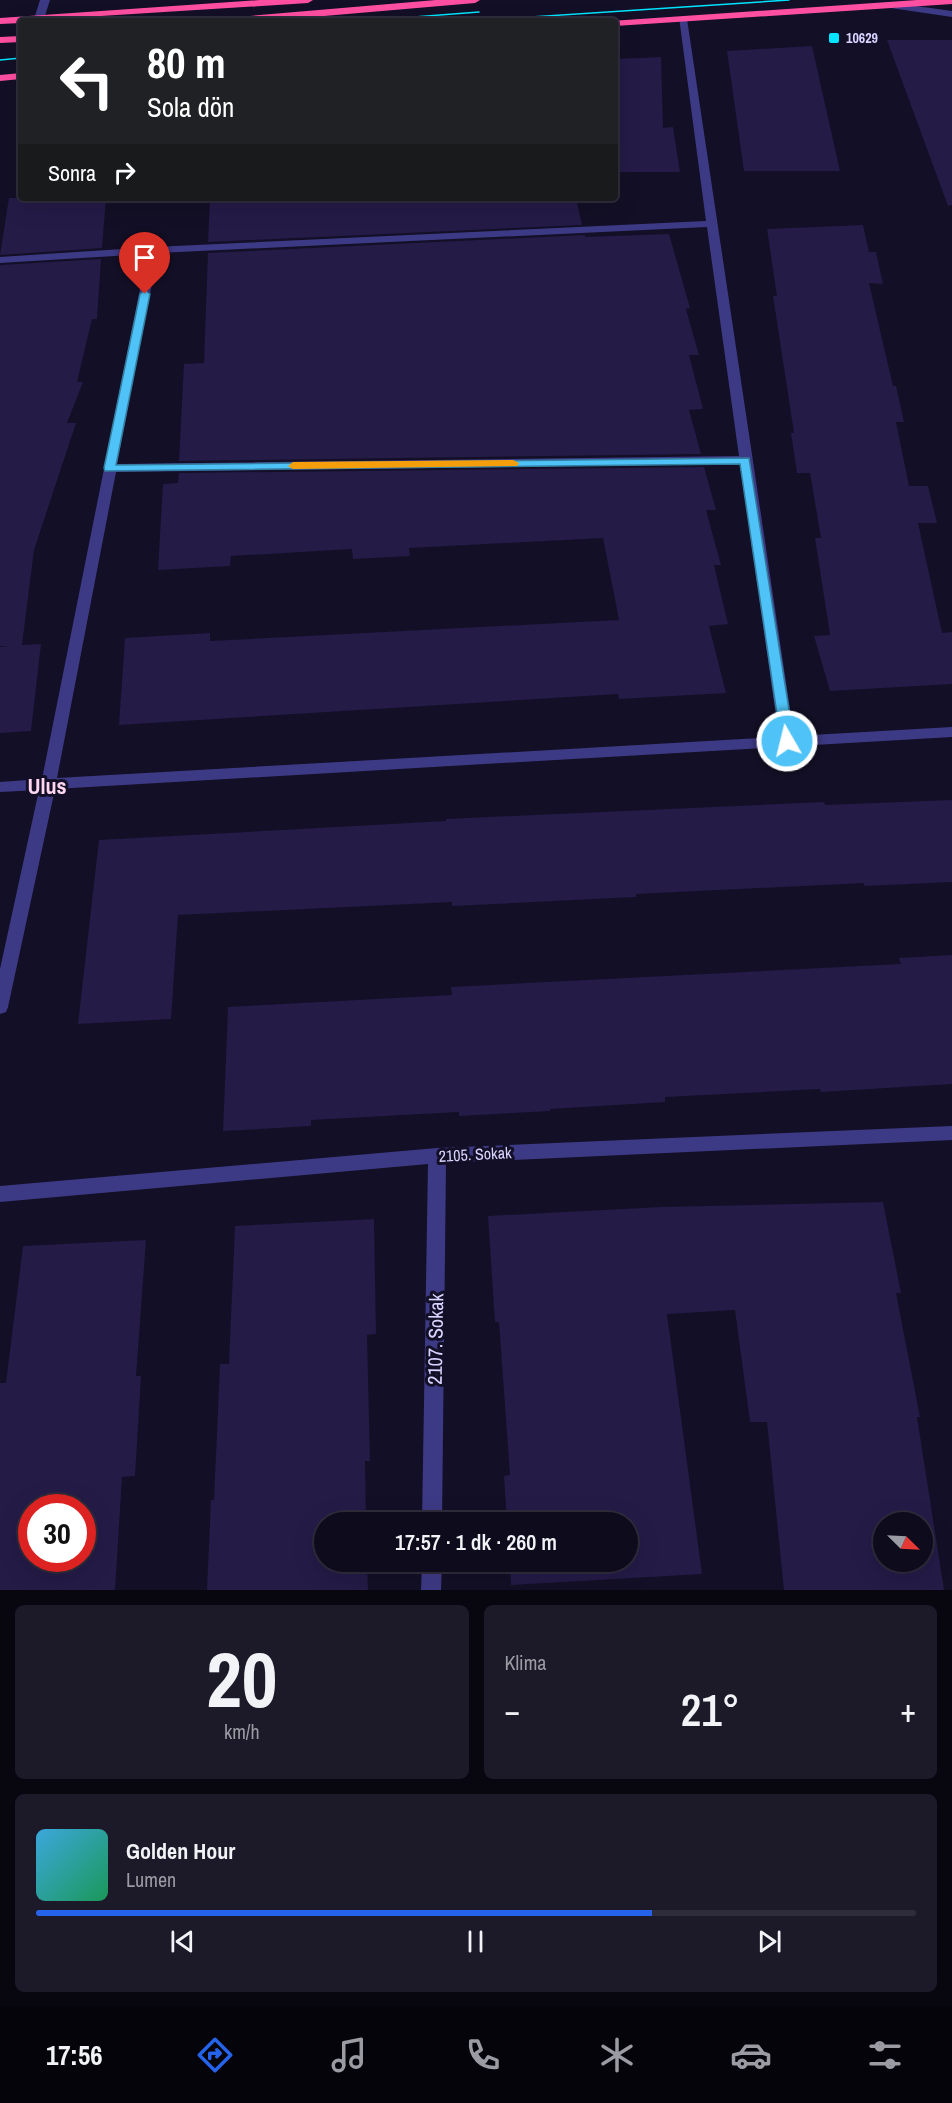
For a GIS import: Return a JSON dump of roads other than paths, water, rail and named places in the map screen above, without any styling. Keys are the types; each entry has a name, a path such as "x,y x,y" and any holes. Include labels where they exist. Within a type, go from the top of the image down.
{"highway":[{"path":"52,18 308,0"},
{"path":"262,18 475,0"},
{"path":"618,23 952,1"},
{"path":"0,21 18,20"},
{"path":"0,40 18,39"},
{"path":"0,69 18,68"},
{"path":"0,78 18,76"}],"street":[{"path":"39,18 45,0"},
{"path":"888,5 952,14"},
{"path":"682,19 787,741"},
{"path":"0,260 153,250 711,224"},
{"path":"0,1006 48,784 153,250"},
{"path":"110,468 745,460"},
{"path":"0,787 952,732"},
{"name":"2105. Sokak","path":"0,1194 437,1156 952,1132"},
{"name":"2107. Sokak","path":"432,1512 437,1156"},
{"path":"431,1590 432,1572"}],"tram line":[{"path":"514,18 789,0"},
{"path":"401,18 479,12"},
{"path":"0,60 18,58"}],"place":[{"name":"10629","path":"834,38"}],"district":[{"name":"Ulus","path":"47,786"}]}
